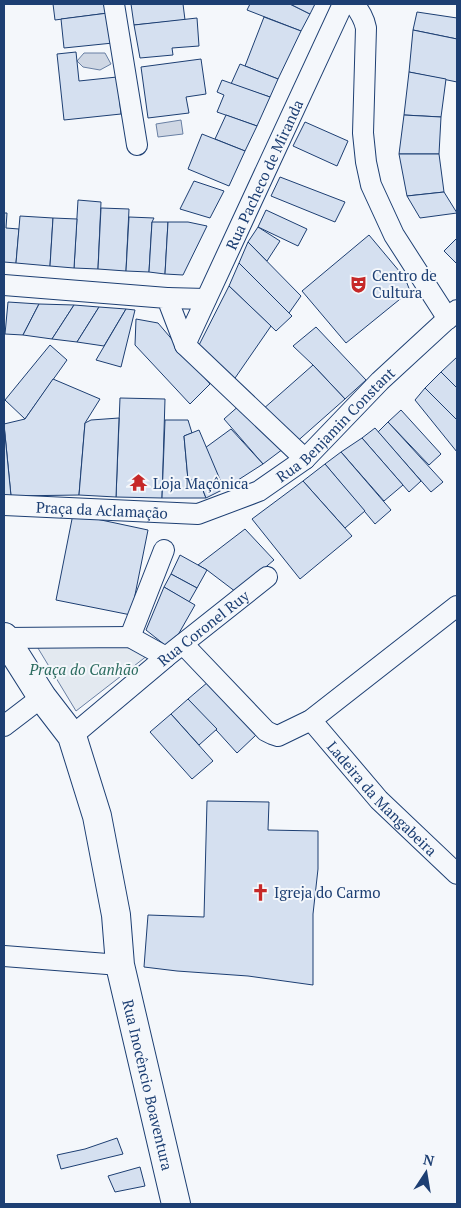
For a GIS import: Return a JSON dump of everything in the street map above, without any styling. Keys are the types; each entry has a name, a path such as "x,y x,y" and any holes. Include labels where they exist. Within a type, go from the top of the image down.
{"street":[{"path":"114,4 137,145"},
{"name":"Rua Pacheco de Miranda","path":"185,345 343,4"},
{"path":"354,4 364,19 366,28 362,133 371,185 394,235 453,314"},
{"path":"4,285 167,298 206,299"},
{"path":"167,298 185,345 305,459"},
{"name":"Rua Benjamin Constant","path":"198,514 259,491 305,459 380,381 453,314"},
{"name":"Praça da Aclamação","path":"4,505 198,514"},
{"path":"130,638 164,550"},
{"name":"Rua Coronel Ruy","path":"72,736 166,657 266,577"},
{"path":"183,644 266,731 278,736 311,720 457,606"},
{"path":"4,637 130,638 166,657"},
{"path":"4,637 42,697 72,736"},
{"path":"4,726 42,697"},
{"name":"Ladeira da Mangabeira","path":"311,720 379,800 457,874"},
{"name":"Rua Inocêncio Boaventura","path":"72,736 97,816 116,915 120,965 176,1204"},
{"path":"4,956 120,965"}],"green space":[{"name":"Praça do Canhão","path":"27,630 152,652 76,711"}],"shaded area":[{"path":"84,53 105,53 111,64 100,70 83,67 77,61"},
{"path":"181,120 183,134 158,137 156,124"}],"building":[{"path":"53,4 107,4 108,13 55,20"},
{"path":"131,4 183,4 185,20 134,25"},
{"path":"250,4 290,4 310,14 301,31 247,10"},
{"path":"290,4 315,4 310,14"},
{"path":"417,12 457,18 457,39 413,30"},
{"path":"108,13 113,43 64,48 61,19"},
{"path":"264,17 301,31 278,79 245,66"},
{"path":"197,18 199,46 172,48 173,55 140,58 134,25"},
{"path":"413,30 457,39 457,82 409,72"},
{"path":"76,52 79,81 117,77 121,114 64,120 57,54"},
{"path":"201,59 206,94 186,97 189,113 148,118 141,67"},
{"path":"240,64 278,79 270,97 231,84"},
{"path":"409,72 446,79 441,117 404,115"},
{"path":"222,80 270,97 257,126 217,112 224,95 217,92"},
{"path":"226,115 257,126 245,151 215,139"},
{"path":"404,115 441,117 439,154 399,154"},
{"path":"305,122 348,141 337,166 293,146"},
{"path":"202,134 245,151 229,186 188,169"},
{"path":"399,154 439,154 444,192 407,196"},
{"path":"280,177 345,202 335,222 271,196"},
{"path":"194,181 224,191 210,218 180,209"},
{"path":"444,192 457,213 420,218 407,196"},
{"path":"78,200 101,202 98,269 74,268"},
{"path":"101,208 129,209 126,271 98,269"},
{"path":"266,210 307,229 298,246 258,227"},
{"path":"4,213 7,213 6,228 19,229 16,263 4,262"},
{"path":"20,216 53,218 50,266 16,263"},
{"path":"129,217 154,218 152,222 149,272 126,271"},
{"path":"53,218 77,219 74,268 50,266"},
{"path":"152,222 168,222 165,274 149,272"},
{"path":"168,222 188,222 207,226 183,275 165,274"},
{"path":"258,227 280,241 267,261 248,242"},
{"name":"Centro de Cultura","path":"369,235 405,278 410,291 346,343 302,291"},
{"path":"457,238 457,264 444,251"},
{"path":"248,242 301,296 289,313 239,263"},
{"path":"239,263 292,316 276,331 229,286"},
{"path":"229,286 271,326 233,381 198,347"},
{"path":"8,302 39,304 23,335 5,334"},
{"path":"39,304 74,305 52,339 23,335"},
{"path":"74,305 99,307 77,342 52,339"},
{"path":"99,307 126,309 104,346 77,342"},
{"path":"126,309 135,310 121,367 96,360"},
{"path":"136,319 158,323 210,384 190,404 135,345"},
{"path":"316,327 366,380 345,399 293,346"},
{"path":"50,345 67,360 25,419 5,400"},
{"path":"457,357 457,388 441,372"},
{"path":"313,365 345,399 293,445 262,410"},
{"path":"441,372 457,388 457,420 425,388"},
{"path":"53,379 100,399 85,423 79,495 11,496 4,424 25,419"},
{"path":"425,388 457,420 457,452 415,400"},
{"path":"120,398 165,399 162,498 116,497"},
{"path":"241,404 283,449 263,464 224,419"},
{"path":"401,410 441,454 429,465 388,422"},
{"path":"119,418 116,497 79,495 85,423 91,420"},
{"path":"165,420 188,420 192,433 184,436 188,480 199,480 206,498 162,498"},
{"path":"388,422 443,482 431,492 378,432"},
{"path":"4,425 11,496 4,497"},
{"path":"375,428 421,481 409,492 362,438"},
{"path":"231,429 263,464 224,489 205,448"},
{"path":"199,430 224,489 206,498 199,480 188,480 184,436"},
{"path":"362,438 403,485 384,501 341,452"},
{"path":"341,452 391,510 375,524 325,464"},
{"path":"325,464 365,511 345,528 303,481"},
{"path":"303,481 352,536 300,579 252,519"},
{"path":"73,514 148,530 131,615 56,600"},
{"path":"245,529 274,560 236,592 198,565"},
{"path":"180,555 207,570 197,588 171,574"},
{"path":"171,574 197,588 189,602 164,587"},
{"path":"164,587 195,605 170,649 146,630"},
{"path":"208,682 256,735 237,753 188,699"},
{"path":"188,699 217,729 199,745 171,714"},
{"path":"171,714 213,761 192,779 150,732"},
{"name":"Igreja do Carmo","path":"207,801 269,802 268,830 318,831 318,869 313,914 313,985 248,976 144,967 148,915 204,917"},
{"path":"117,1138 123,1154 61,1169 57,1155 85,1149"},
{"path":"140,1167 145,1186 115,1192 108,1176"}],"place":[{"name":"Centro de Cultura","path":"358,284"},
{"name":"Loja Maçônica","path":"139,483"},
{"name":"Igreja do Carmo","path":"260,892"}]}
